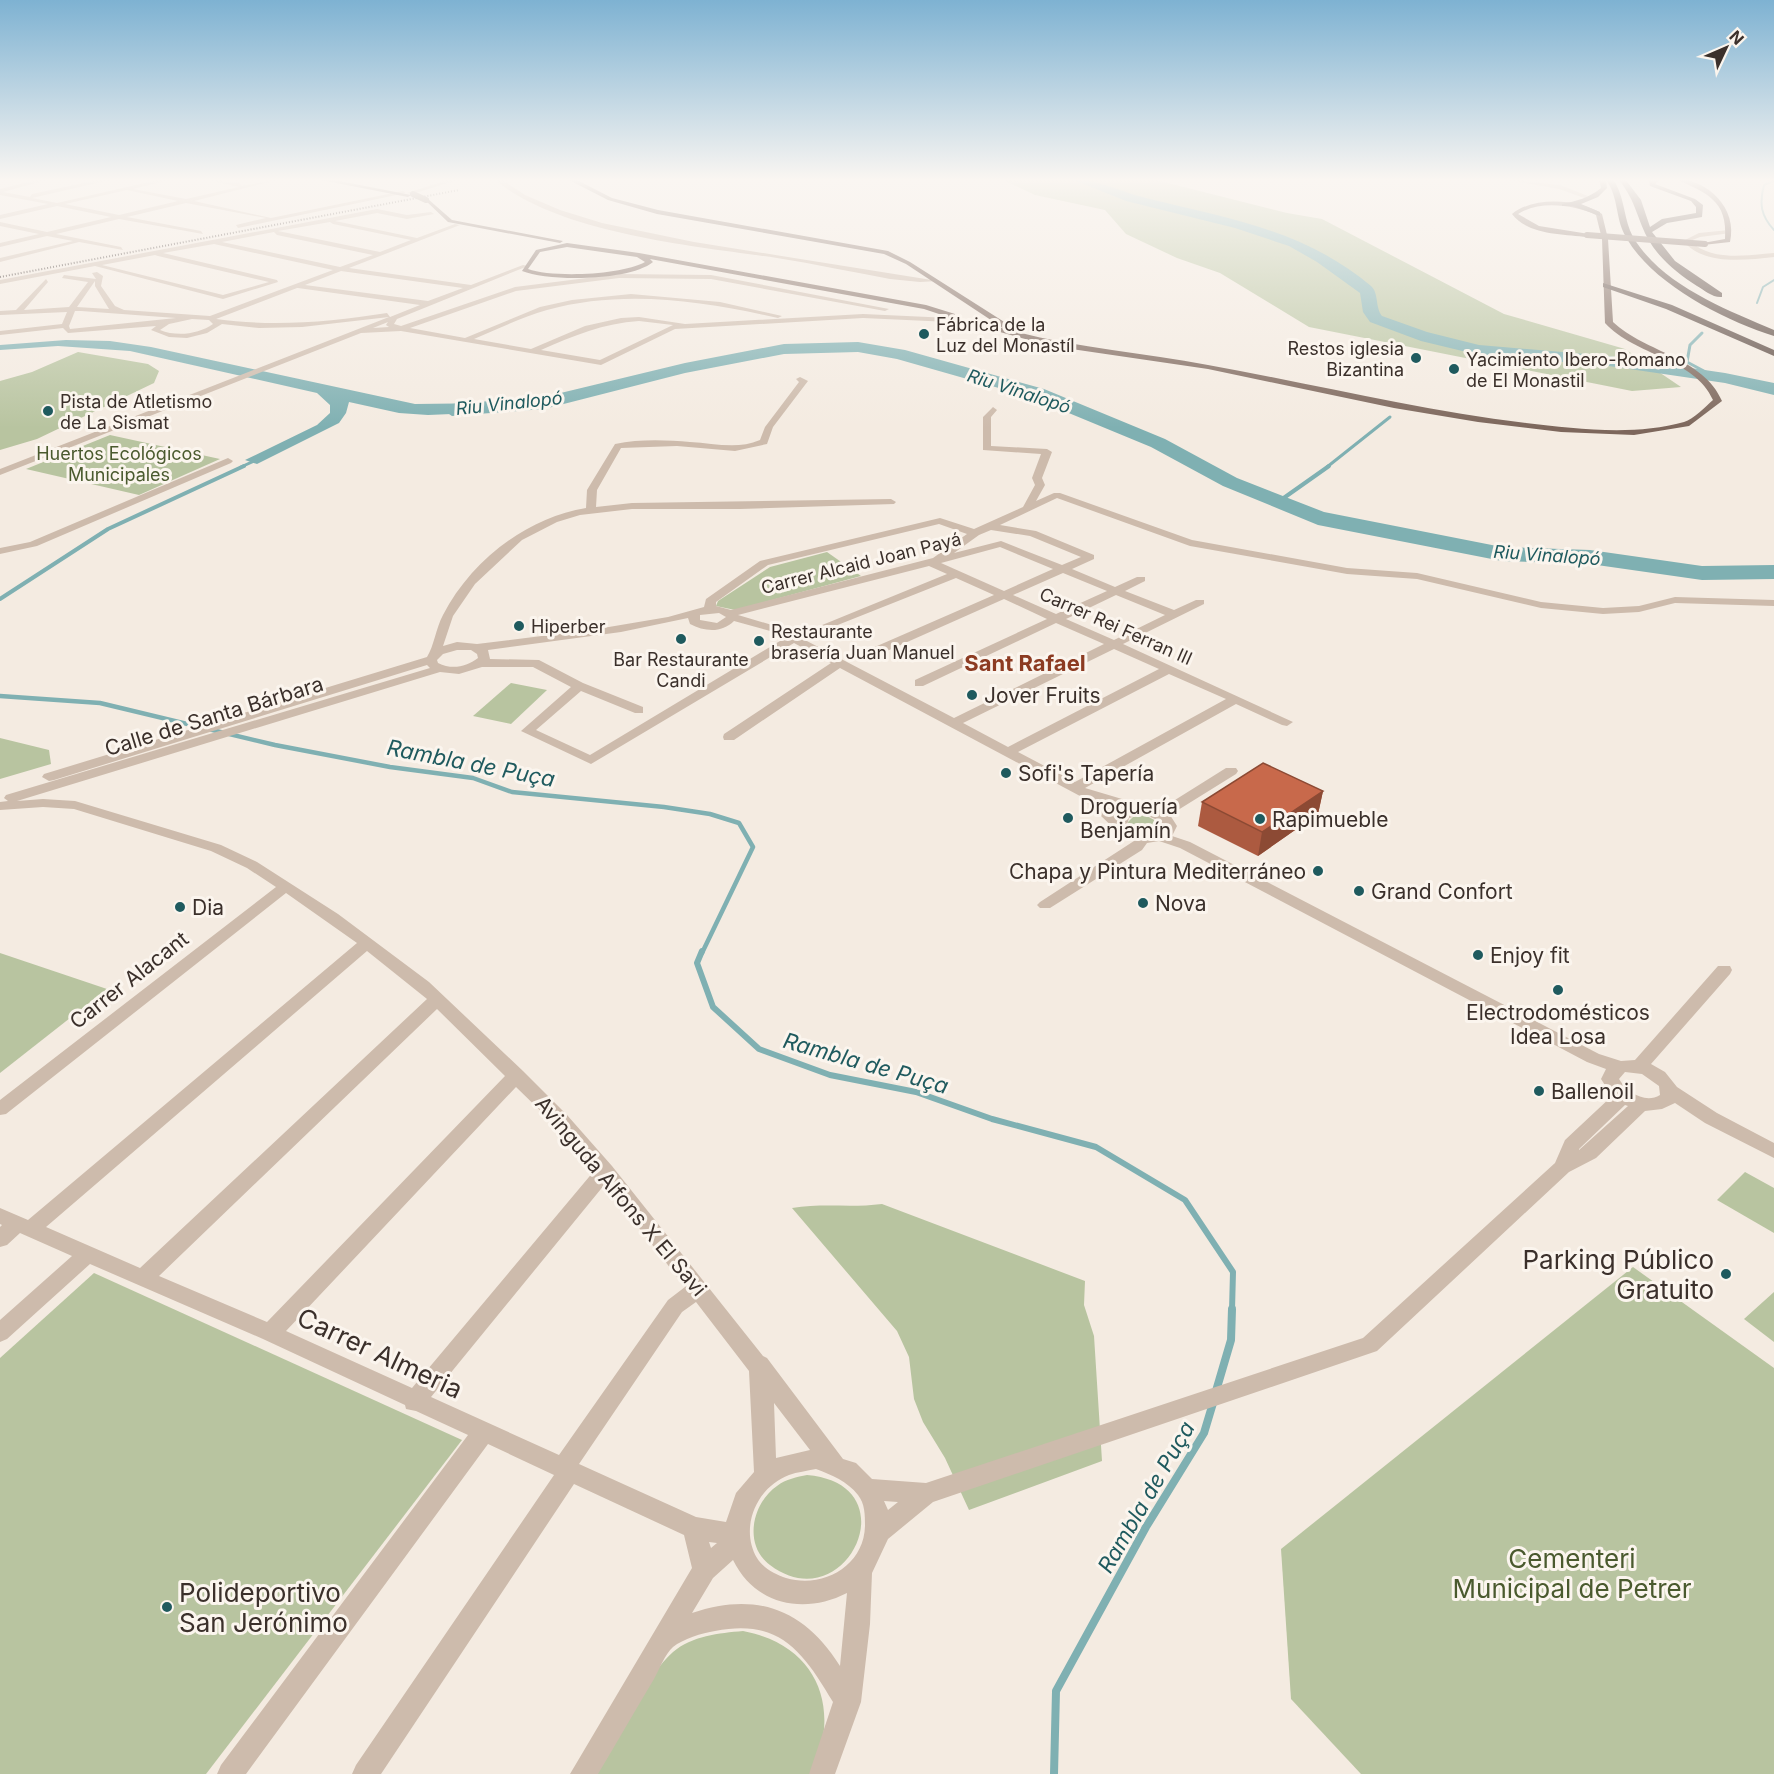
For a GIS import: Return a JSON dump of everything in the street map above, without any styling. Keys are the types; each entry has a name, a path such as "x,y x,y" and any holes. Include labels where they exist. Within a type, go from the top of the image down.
{"highway":[{"path":"1650,262 1692,293 1774,333"},
{"path":"1673,262 1688,275 1732,302"},
{"path":"1606,285 1669,307 1774,352"},
{"path":"1607,303 1622,298 1643,299"},
{"path":"1742,308 1774,324"}],"main road":[{"path":"526,262 524,270 528,274 548,277 630,270 708,272 775,280"},
{"path":"630,270 650,264 649,262"},
{"path":"676,262 926,307 965,310 989,317 1040,341"},
{"path":"906,262 935,281 965,310"},
{"path":"926,307 951,318 1040,341 1208,367 1442,414 1560,429 1644,430 1693,423 1708,415 1718,401 1717,393 1706,381 1614,330 1609,323 1605,262"},
{"path":"951,318 965,310"},
{"path":"975,325 989,317"}],"street":[{"path":"3,262 16,266"},
{"path":"0,282 108,262"},
{"path":"92,265 222,297 275,282 189,262"},
{"path":"305,262 339,269 474,287"},
{"path":"134,327 155,330 164,334 181,335 295,285 359,262"},
{"path":"816,262 935,281"},
{"path":"0,471 374,327 525,266"},
{"path":"62,271 98,274 101,278 99,286 111,305 121,311"},
{"path":"363,331 401,329 515,289 569,280 619,276 711,278 867,305 920,317"},
{"path":"13,279 84,277 93,280 72,309 65,326"},
{"path":"65,326 68,331 134,327 164,320 192,317 239,324 295,325 353,320 425,307 490,288 548,277"},
{"path":"19,311 46,281"},
{"path":"295,285 425,307"},
{"path":"465,340 540,310 602,298 657,296 700,300 796,320"},
{"path":"90,309 111,305"},
{"path":"863,316 872,313 873,308 867,305"},
{"path":"0,313 90,309 121,311 164,320"},
{"path":"394,319 390,325 401,329 601,363 673,327 863,316 951,318"},
{"path":"533,351 597,323 621,319 646,318 690,326"},
{"path":"155,330 164,320"},
{"path":"353,320 371,322 374,327"},
{"path":"0,333 65,326"},
{"path":"591,510 592,490 618,446 686,444 720,448 758,446 764,442 769,427 804,381 800,379"},
{"path":"993,410 987,417 986,448 1047,452 1037,478 1040,485 1028,507"},
{"path":"0,551 33,544 228,461"},
{"path":"933,562 975,533 1057,495 1190,543 1325,568 1417,576 1497,596 1575,609 1638,609 1675,600 1774,603"},
{"path":"435,661 437,641 442,636 460,593 478,572 528,531 591,510 662,505 891,502"},
{"path":"710,609 710,601 764,563 940,521 975,533"},
{"path":"865,656 1090,557 1032,533 991,527"},
{"name":"Carrer Alcaid Joan Payá","path":"729,618 752,608 1001,544 1062,569"},
{"name":"Carrer Rei Ferran III","path":"933,562 1287,722"},
{"path":"1062,569 1175,615"},
{"path":"816,630 956,574"},
{"path":"919,683 1141,579"},
{"path":"954,723 1200,602"},
{"path":"752,608 770,620 771,628"},
{"path":"435,661 460,670 480,657 552,639 694,618 710,609 723,610 729,618"},
{"path":"694,618 709,627 729,618 771,628 794,638 1080,791 1161,815 1169,822 1165,834"},
{"path":"442,636 464,646 480,657 535,663 579,686 639,710"},
{"path":"579,686 527,731 591,760 794,638"},
{"path":"435,661 451,647 464,646"},
{"name":"Calle de Santa Bárbara","path":"0,792 229,721 435,661"},
{"name":"Calle de Santa Bárbara","path":"0,802 249,727 435,661"},
{"path":"729,737 840,662"},
{"path":"1008,752 1169,669"},
{"path":"1080,791 1236,699"},
{"path":"1161,815 1231,771"},
{"path":"75,805 74,789 97,773"},
{"path":"1080,791 1130,835 1143,839 1165,834 1616,1070 1639,1067 1659,1075"},
{"name":"Avinguda Alfons X El Savi","path":"0,806 43,802 75,805 216,848 286,886 333,917 437,999 561,1120 605,1170 699,1288 834,1463"},
{"path":"1120,825 1125,815 1141,810"},
{"path":"1045,904 1137,847 1143,839"},
{"name":"Carrer Alacant","path":"0,1109 286,886"},
{"path":"0,1239 16,1223 366,943"},
{"path":"1639,1067 1653,1054 1724,970"},
{"path":"142,1279 437,999"},
{"path":"1653,1054 1666,1097"},
{"path":"1616,1070 1612,1084 1623,1096 1642,1104"},
{"path":"270,1333 517,1075"},
{"path":"1562,1167 1572,1144 1623,1096"},
{"path":"879,1531 926,1494 1370,1345 1562,1167 1589,1153 1642,1104 1666,1097 1774,1151"},
{"path":"414,1402 605,1170"},
{"name":"Carrer Almeria","path":"16,1223 270,1333 414,1402 694,1528 737,1538"},
{"path":"0,1333 87,1254"},
{"path":"365,1774 675,1306 699,1288"},
{"path":"759,1364 763,1400 765,1474"},
{"path":"230,1774 483,1433"},
{"path":"816,1459 834,1463 854,1473 869,1489 877,1509 879,1531 873,1552 860,1571 842,1584 821,1592 798,1593 776,1588 758,1576 745,1560 737,1538 738,1512 748,1491 765,1474 798,1460 816,1459"},
{"path":"869,1489 926,1494"},
{"path":"694,1528 704,1570"},
{"path":"583,1774 704,1570 737,1538"},
{"path":"822,1774 837,1740 848,1702 857,1636 860,1571"},
{"path":"661,1640 686,1626 732,1615 765,1617 792,1630 816,1654 848,1702"}],"green space":[{"path":"1188,262 1404,262 1504,314 1625,349 1681,387 1632,391 1309,327 1220,273"},
{"name":"Pista de Atletismo de La Sismat","path":"78,352 148,364 159,371 154,383 37,439 0,450 0,381 32,372"},
{"name":"Huertos Ecológicos Municipales","path":"110,435 220,459 139,495 26,469"},
{"path":"827,552 861,576 735,610 716,606 718,601 770,567"},
{"path":"511,683 547,690 511,724 473,716"},
{"path":"0,738 49,750 51,764 0,779"},
{"path":"1145,815 1158,822 1158,829 1143,832 1129,826 1128,822 1133,817"},
{"path":"0,953 107,989 0,1073"},
{"path":"1745,1172 1774,1188 1774,1233 1717,1200"},
{"path":"882,1204 1085,1281 1084,1305 1094,1336 1102,1461 969,1510 945,1458 923,1422 914,1399 909,1357 897,1331 792,1208"},
{"name":"Cementeri Municipal de Petrer","path":"1633,1267 1774,1368 1774,1774 1361,1774 1291,1699 1281,1549"},
{"name":"Polideportivo San Jerónimo","path":"94,1273 462,1440 206,1774 0,1774 0,1358"},
{"path":"1774,1292 1774,1342 1744,1319"},
{"path":"807,1475 839,1484 856,1501 861,1522 856,1545 842,1564 822,1576 797,1578 770,1565 762,1557 756,1547 754,1524 768,1493 784,1482"},
{"path":"743,1631 768,1638 789,1650 805,1665 816,1683 823,1703 824,1725 821,1749 812,1774 597,1774 642,1692 673,1652 697,1639 715,1634"}],"water":[{"path":"66,340 110,341 151,347 415,404 495,403 498,412 428,415 399,413 349,402 346,413 339,423 257,464 245,460 317,425 330,413 330,405 317,393 130,351 58,346 0,350 0,345"}],"building":[{"path":"1263,763 1323,791 1262,832 1202,802"}],"waterway":[{"name":"Riu Vinalopó","path":"1326,262 1367,291 1371,312 1376,319 1421,336 1479,350 1609,361 1725,378 1774,389"},
{"path":"1757,303 1763,287 1774,280"},
{"path":"1702,333 1690,345 1687,362 1715,377"},
{"name":"Riu Vinalopó","path":"452,410 544,403 685,368 784,349 858,347 899,354 1037,393 1158,443 1230,482 1318,518 1502,554 1590,557 1702,573 1774,572"},
{"path":"1327,467 1390,417"},
{"name":"Rambla de Puça","path":"241,467 256,460"},
{"name":"Rambla de Puça","path":"0,599 108,529 244,466"},
{"path":"1278,502 1329,466"},
{"name":"Rambla de Puça","path":"0,696 100,703 275,745 390,767 473,778 512,792 664,807 710,814 739,823 753,847 702,953"},
{"name":"Rambla de Puça","path":"702,951 697,963 713,1007 759,1049 830,1075 916,1092 992,1119 1096,1147 1185,1200 1233,1272 1232,1310"},
{"name":"Rambla de Puça","path":"1216,1391 1231,1340 1232,1309"},
{"name":"Rambla de Puça","path":"1054,1774 1056,1691 1146,1527 1204,1433 1213,1403"}],"railway":[{"path":"0,277 80,262"}],"place":[{"name":"Fábrica de la Luz del Monastíl","path":"924,334"},
{"name":"Restos iglesia Bizantina","path":"1416,358"},
{"name":"Yacimiento Ibero-Romano de El Monastil","path":"1454,369"},
{"name":"Pista de Atletismo de La Sismat","path":"48,411"},
{"name":"Hiperber","path":"519,626"},
{"name":"Bar Restaurante Candi","path":"681,639"},
{"name":"Restaurante brasería Juan Manuel","path":"759,641"},
{"name":"Jover Fruits","path":"972,695"},
{"name":"Sofi's Tapería","path":"1006,773"},
{"name":"Droguería Benjamín","path":"1068,818"},
{"name":"Rapimueble","path":"1260,819"},
{"name":"Chapa y Pintura Mediterráneo","path":"1318,871"},
{"name":"Grand Confort","path":"1359,891"},
{"name":"Nova","path":"1143,903"},
{"name":"Dia","path":"180,907"},
{"name":"Enjoy fit","path":"1478,955"},
{"name":"Electrodomésticos Idea Losa","path":"1558,990"},
{"name":"Ballenoil","path":"1539,1091"},
{"name":"Parking Público Gratuito","path":"1726,1274"},
{"name":"Polideportivo San Jerónimo","path":"167,1607"}],"district":[{"name":"Sant Rafael","path":"1025,663"}]}
